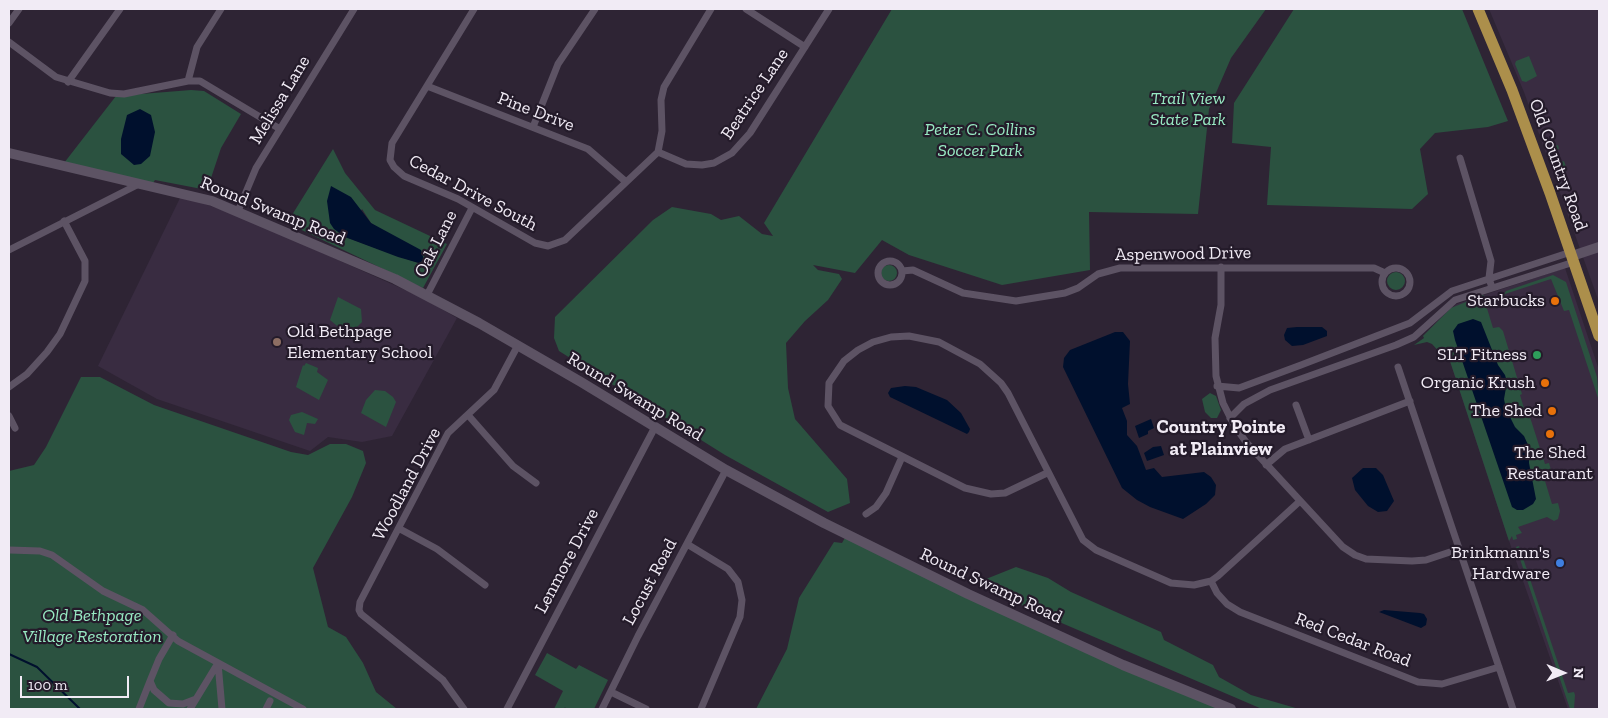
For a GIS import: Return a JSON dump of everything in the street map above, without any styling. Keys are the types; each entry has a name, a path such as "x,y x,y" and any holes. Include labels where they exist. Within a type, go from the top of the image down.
{"main road":[{"name":"Old Country Road","path":"1478,9 1512,90 1599,336"},
{"name":"Round Swamp Road","path":"9,153 212,200 386,275 427,295 518,346 726,470 824,523 968,594 1123,665 1231,709"},
{"path":"1572,257 1599,247"}],"street":[{"path":"9,23 19,9"},
{"path":"68,82 120,9"},
{"path":"188,80 197,48 221,9"},
{"name":"Melissa Lane","path":"238,211 256,168 354,9"},
{"path":"426,86 474,9"},
{"path":"533,127 558,64 594,9"},
{"path":"625,181 658,152 662,131 661,100 664,87 711,9"},
{"path":"746,9 805,47"},
{"name":"Beatrice Lane","path":"658,152 686,164 702,165 714,163 732,154 750,134 829,9"},
{"path":"9,42 56,77 68,82 124,94 188,80 200,81 280,129"},
{"name":"Pine Drive","path":"426,86 588,148 625,181"},
{"name":"Cedar Drive South","path":"426,86 392,143 390,158 394,167 404,176 472,208 535,243 548,246 565,240 625,181"},
{"path":"1460,158 1491,261 1489,278 1492,288"},
{"path":"9,250 140,184"},
{"name":"Oak Lane","path":"427,295 472,208"},
{"path":"9,387 27,374 48,352 60,334 85,281 85,261 64,221"},
{"path":"1217,386 1239,388 1410,324 1444,296 1489,278 1572,257"},
{"path":"1230,418 1244,404 1270,390 1396,346 1414,337 1448,305 1463,297 1492,288 1572,257"},
{"path":"1221,267 1221,305 1215,347 1217,386 1230,418 1243,438 1342,547 1366,559 1412,561 1426,560 1459,549"},
{"name":"Aspenwood Drive","path":"902,271 913,270 963,293 1016,301 1065,293 1078,288 1098,274 1120,268 1374,268 1385,273 1396,268 1404,271 1409,278 1407,290 1394,296 1386,292 1382,283 1385,273"},
{"path":"1047,473 1005,493 991,494 966,488 840,425 828,406 827,394 829,383 836,371 858,350 873,342 891,337 909,336 939,342 980,364 991,373 1008,393 1047,473 1083,540 1096,550 1170,583 1183,586 1211,581 1300,502"},
{"name":"Woodland Drive","path":"464,709 444,680 366,618 359,610 360,602 400,529 448,433 494,390 518,346"},
{"path":"1398,367 1513,709"},
{"path":"1266,465 1285,449 1410,401"},
{"path":"1296,405 1309,440"},
{"path":"468,415 514,466 536,483"},
{"path":"9,416 15,428"},
{"name":"Lenmore Drive","path":"507,709 655,427"},
{"path":"866,514 876,507 886,493 902,457"},
{"name":"Locust Road","path":"602,709 726,470"},
{"path":"400,529 437,549 485,585"},
{"path":"687,544 728,569 738,582 742,600 740,618 700,709"},
{"path":"9,550 40,551 52,555 103,591 143,610 178,640 303,709"},
{"name":"Red Cedar Road","path":"1211,581 1217,593 1227,604 1240,612 1418,682 1442,684 1498,667"},
{"path":"139,709 159,659 173,635"},
{"path":"190,709 218,663"},
{"path":"218,663 222,709"},
{"path":"150,681 154,690 169,703 183,704 196,699"},
{"path":"611,692 646,709"},
{"path":"266,709 270,701"}],"shaded area":[{"path":"1489,9 1599,9 1599,302 1524,92"},
{"name":"Old Bethpage Elementary School","path":"181,196 240,216 423,298 457,318 392,436 362,442 328,437 310,451 157,399 98,366"},
{"path":"1565,268 1599,370 1599,709 1568,709 1508,538 1447,352 1423,336 1446,312 1457,304"}],"green space":[{"name":"Peter C. Collins Soccer Park","path":"892,9 1266,9 1231,58 1209,109 1198,214 1089,212 1090,270 1002,285 909,255 882,240 855,273 813,265 818,270 839,274 842,279 828,300 805,321 786,343 788,388 795,419 847,479 850,503 828,512 725,455 559,351 554,338 555,317 653,220 672,207 711,214 721,220 739,216 762,234 773,236 764,223"},
{"path":"1294,9 1462,9 1508,121 1488,127 1435,133 1420,149 1428,194 1412,209 1267,205 1271,147 1232,143 1234,103"},
{"path":"1529,56 1537,76 1526,82 1522,81 1515,64 1516,61"},
{"path":"191,90 204,91 241,114 221,148 207,190 155,180 153,183 64,163 116,96"},
{"path":"1558,145 1559,149 1553,151 1558,163 1564,161 1567,169 1565,174 1560,176 1561,184 1548,149"},
{"path":"333,149 345,173 375,210 447,244 423,288 287,223","holes":["362,209 371,223 424,260 418,263 345,237"]},
{"path":"886,265 892,265 897,270 895,279 886,281 881,276 881,270"},
{"path":"1396,272 1402,275 1405,281 1402,287 1396,290 1390,287 1387,281 1390,275"},
{"path":"1553,275 1566,282 1597,377 1599,401 1569,310 1564,311 1551,279 1505,294 1502,297 1506,291"},
{"path":"1483,295 1491,302 1486,305 1493,328 1499,327 1503,331 1522,394 1520,395 1526,415 1529,414 1545,464 1549,463 1551,470 1554,469 1551,479 1545,481 1552,504 1558,503 1560,511 1558,519 1554,521 1547,517 1518,527 1522,533 1516,535 1517,539 1513,540 1512,536 1509,541 1448,355 1443,356 1432,344 1427,342 1414,345 1424,338 1423,336 1451,308"},
{"path":"338,297 361,309 362,322 355,329 342,330 330,320"},
{"path":"306,363 318,368 317,372 328,380 319,400 296,387 303,365"},
{"name":"Old Bethpage Village Restoration","path":"81,377 100,377 154,405 291,452 308,455 330,444 346,444 363,451 366,463 352,497 313,568 328,627 346,637 363,663 376,692 397,709 9,709 9,471 34,465 46,447"},
{"path":"375,390 385,391 396,402 386,427 361,413 366,400"},
{"path":"1210,393 1216,396 1221,410 1217,418 1211,418 1205,412 1202,399"},
{"path":"302,412 318,419 315,424 307,423 304,435 295,432 289,420 291,415"},
{"path":"846,536 1224,709 756,709 787,649 799,598 834,542 842,543"},
{"path":"1519,546 1568,693 1574,692 1574,709 1570,709 1516,547"},
{"path":"1016,567 1048,578 1071,592 1161,632 1164,640 1213,665 1219,677 1251,695 1299,709 1262,709 1036,612 976,583"},
{"path":"547,653 576,669 579,665 608,680 594,709 568,709 564,707 566,709 554,709 563,691 535,675"}],"water":[{"path":"140,109 151,115 155,132 150,156 141,164 134,165 121,154 121,139 127,115"},
{"path":"331,186 351,197 371,223 421,250 424,260 419,263 398,257 345,237 334,229 330,223 327,201"},
{"path":"1473,319 1481,322 1498,365 1505,375 1507,382 1504,399 1506,409 1515,427 1524,436 1529,447 1529,463 1536,499 1533,504 1523,510 1517,510 1512,507 1455,340 1453,331 1458,324"},
{"path":"1322,327 1327,331 1327,336 1303,345 1292,346 1285,340 1284,335 1287,328"},
{"path":"1115,332 1123,332 1130,341 1128,384 1130,404 1122,408 1127,421 1127,435 1137,446 1146,470 1154,468 1162,477 1204,472 1211,477 1216,485 1215,495 1206,504 1183,519 1150,507 1137,500 1122,488 1063,367 1064,358 1070,350"},
{"path":"916,387 947,400 961,413 970,429 969,432 967,434 890,397 888,393 891,388"},
{"path":"1151,419 1154,428 1148,431 1148,434 1139,438 1135,426"},
{"path":"1161,446 1164,455 1147,461 1144,453 1153,447"},
{"path":"1363,468 1376,468 1383,475 1394,501 1387,511 1378,512 1368,506 1355,490 1352,478"},
{"path":"1384,610 1424,614 1427,619 1426,625 1421,628 1379,612"}],"waterway":[{"path":"9,654 37,667 80,709"}],"place":[{"name":"Starbucks","path":"1555,301"},
{"name":"Old Bethpage Elementary School","path":"277,342"},
{"name":"SLT Fitness","path":"1537,355"},
{"name":"Organic Krush","path":"1545,383"},
{"name":"The Shed","path":"1552,411"},
{"name":"The Shed Restaurant","path":"1550,434"},
{"name":"Brinkmann's Hardware","path":"1560,563"}],"district":[{"name":"Country Pointe at Plainview","path":"1221,439"}],"park label":[{"name":"Trail View State Park","path":"1188,109"}]}
